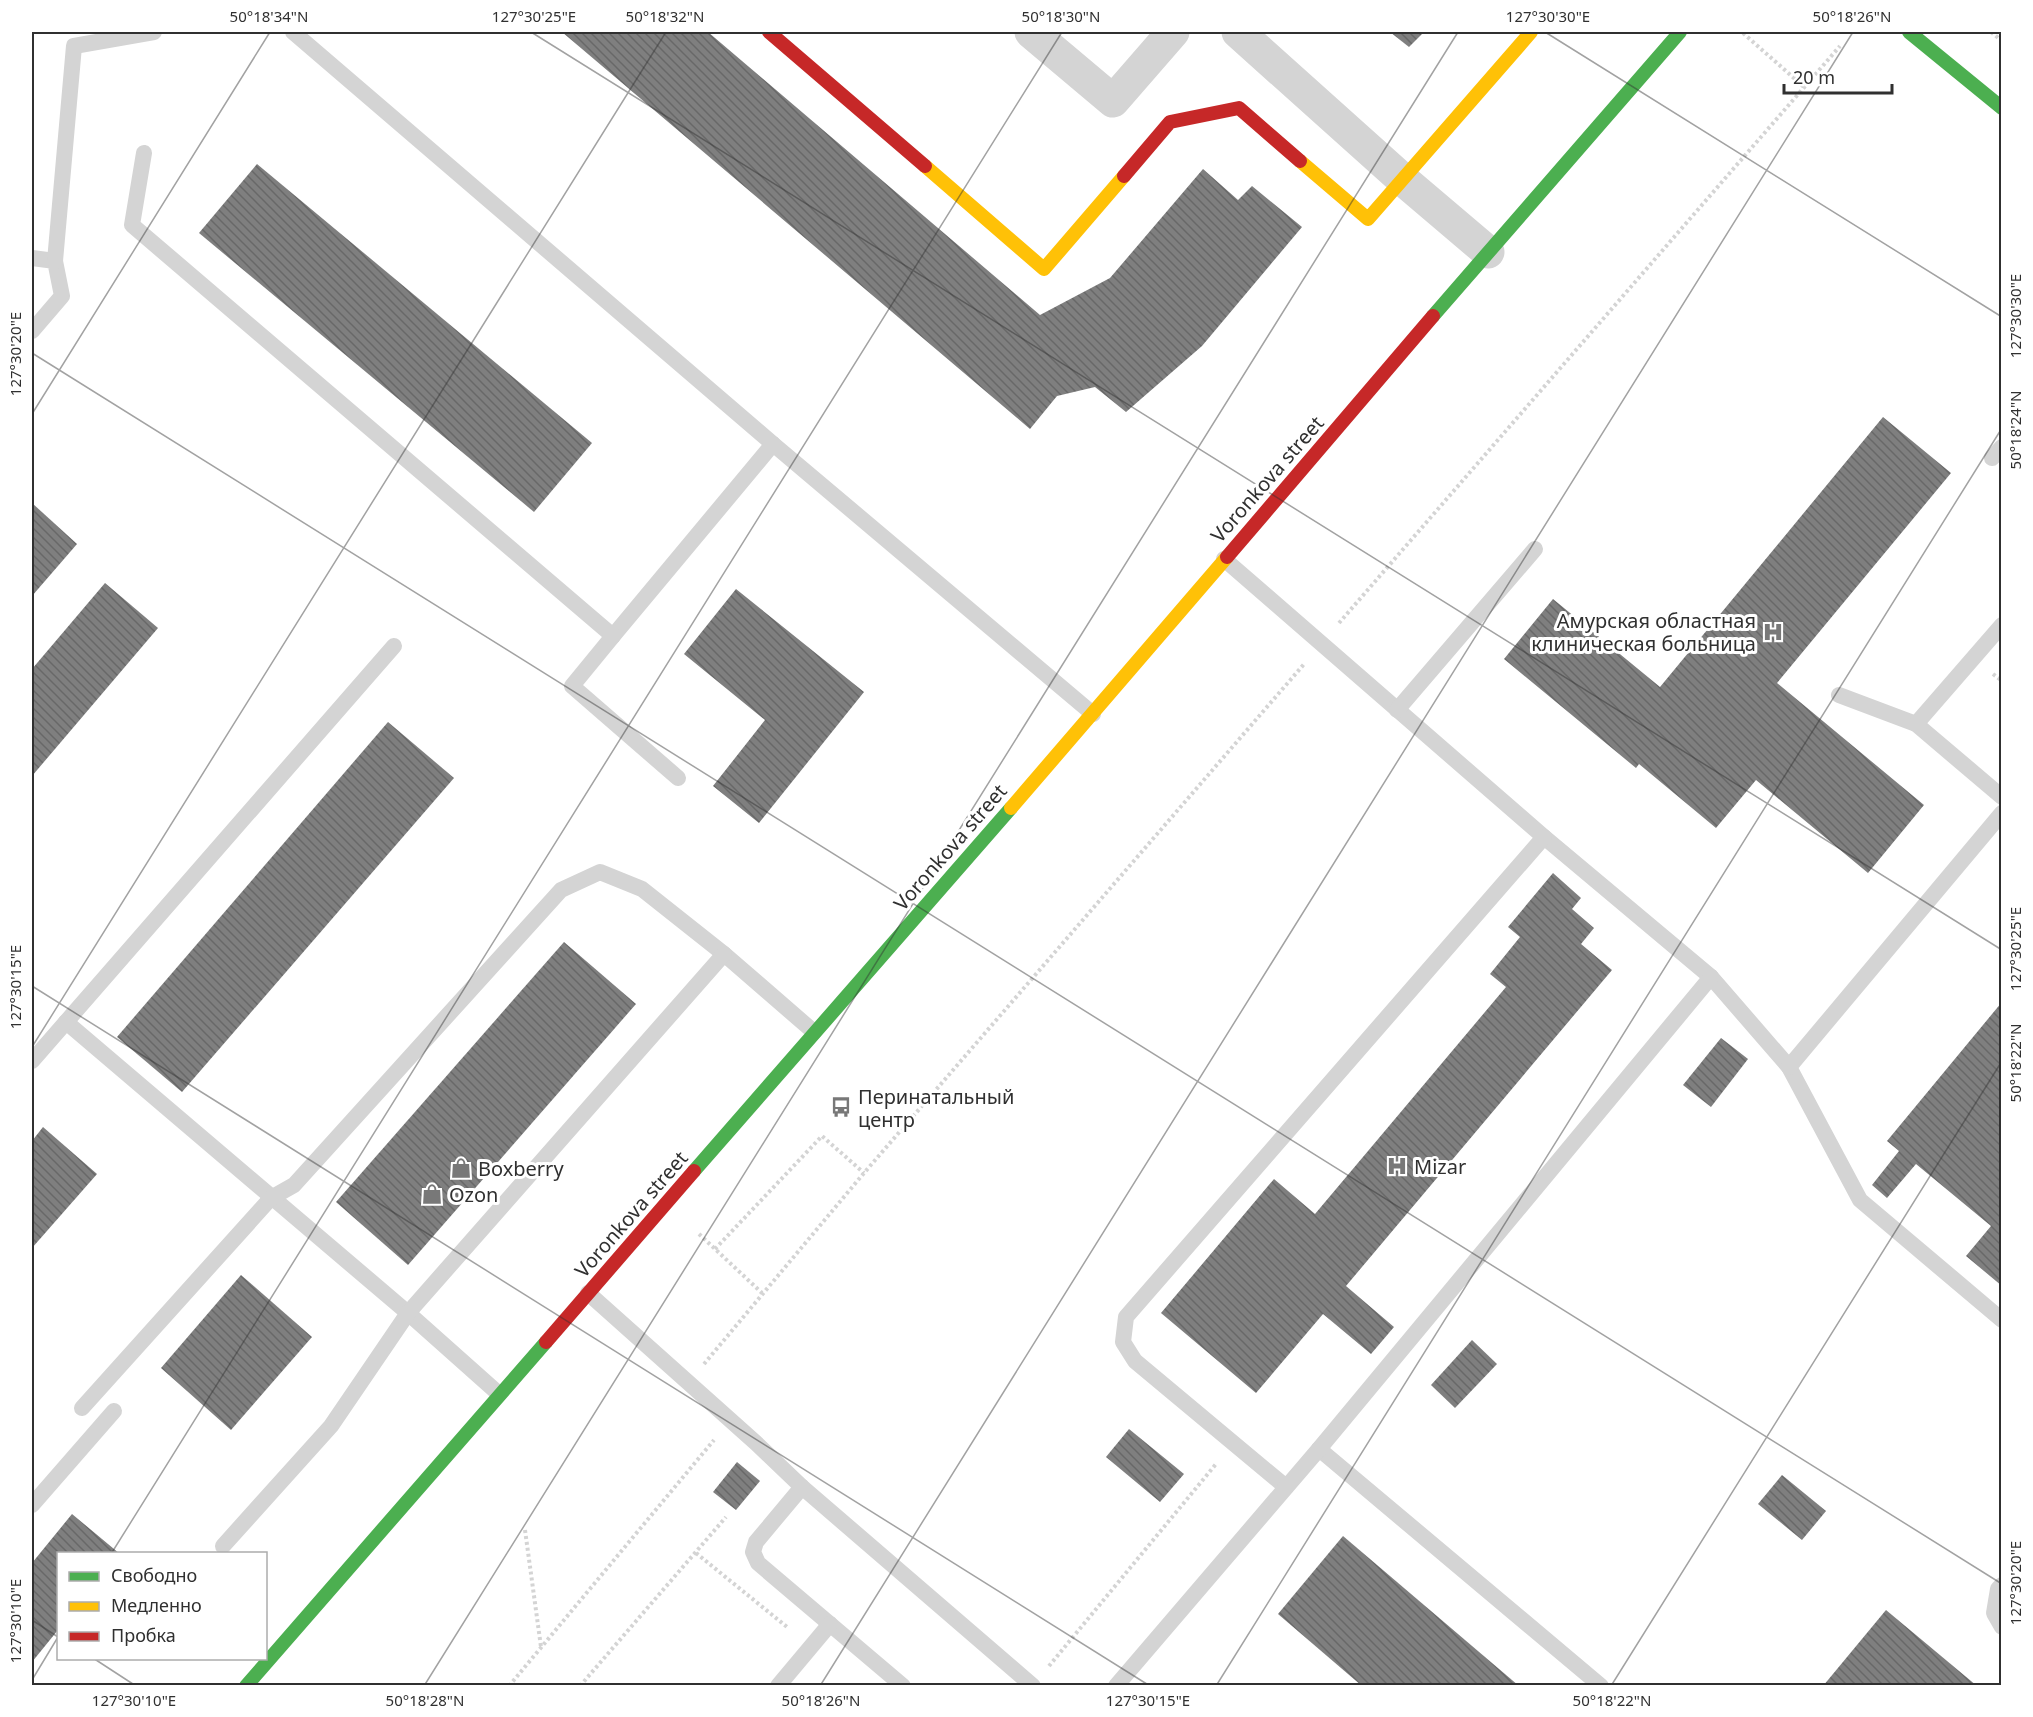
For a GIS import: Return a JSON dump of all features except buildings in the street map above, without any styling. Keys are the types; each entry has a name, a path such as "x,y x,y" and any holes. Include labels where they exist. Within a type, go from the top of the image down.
{"street":[{"path":"769,32 1044,269 1170,122 1239,108 1368,219 1531,32"},
{"path":"1031,32 1113,101 1173,32"},
{"path":"1238,32 1402,179 1488,252"},
{"name":"Voronkova street","path":"246,1686 1093,714 1488,252 1680,32"},
{"path":"1908,32 2001,108"}],"lane":[{"path":"32,331 62,296 55,261 74,46 154,32"},
{"path":"293,32 773,444 1093,714"},
{"path":"144,153 132,225 613,636"},
{"path":"32,258 55,261"},
{"path":"678,778 572,686 773,444"},
{"path":"1397,710 1535,549"},
{"path":"1224,559 1397,710 1711,977 1789,1066 1860,1200 2001,1320"},
{"path":"1916,724 2001,626"},
{"path":"32,1061 394,646"},
{"path":"1839,695 1916,724 2001,797"},
{"path":"1789,1066 2001,813"},
{"path":"1286,1487 1135,1361 1123,1342 1126,1317 1545,837"},
{"path":"82,1408 271,1198 294,1185 561,890 600,872 642,889 724,954 814,1032"},
{"path":"223,1546 331,1426 408,1313 724,954"},
{"path":"1116,1686 1319,1449 1711,977"},
{"path":"66,1022 408,1313 499,1394"},
{"path":"588,1293 731,1420 802,1487 1033,1685"},
{"path":"32,1505 114,1411"},
{"path":"1319,1449 1601,1686"},
{"path":"802,1487 756,1542 753,1552 758,1563 903,1686"},
{"path":"2001,1585 1998,1589 1994,1613 2001,1627"},
{"path":"778,1686 830,1624"}],"path":[{"path":"1991,32 2001,41"},
{"path":"1743,33 1804,87"},
{"path":"689,1383 864,1173 1840,46"},
{"path":"715,1250 822,1136 864,1173"},
{"path":"699,1234 762,1293"},
{"path":"509,1686 731,1420"},
{"path":"1033,1685 1234,1443"},
{"path":"580,1686 726,1518"},
{"path":"525,1530 541,1648"},
{"path":"696,1553 811,1646"}],"traffic: fast":[{"path":"1433,316 1680,32"},
{"path":"1909,32 2002,108"},
{"path":"694,1171 1011,808"},
{"path":"246,1686 546,1342"}],"traffic: slow":[{"path":"1300,161 1368,219 1531,32"},
{"path":"925,166 1044,269 1124,176"},
{"path":"1011,808 1227,557"}],"traffic: jam":[{"path":"769,32 925,166"},
{"path":"1124,176 1170,122 1239,108 1300,161"},
{"path":"1227,557 1433,316"},
{"path":"546,1342 694,1171"}],"place":[{"name":"Амурская областная клиническая больница","path":"1773,632"},
{"name":"Перинатальный центр","path":"841,1107"},
{"name":"Mizar","path":"1397,1166"},
{"name":"Boxberry","path":"461,1168"},
{"name":"Ozon","path":"432,1194"}]}
